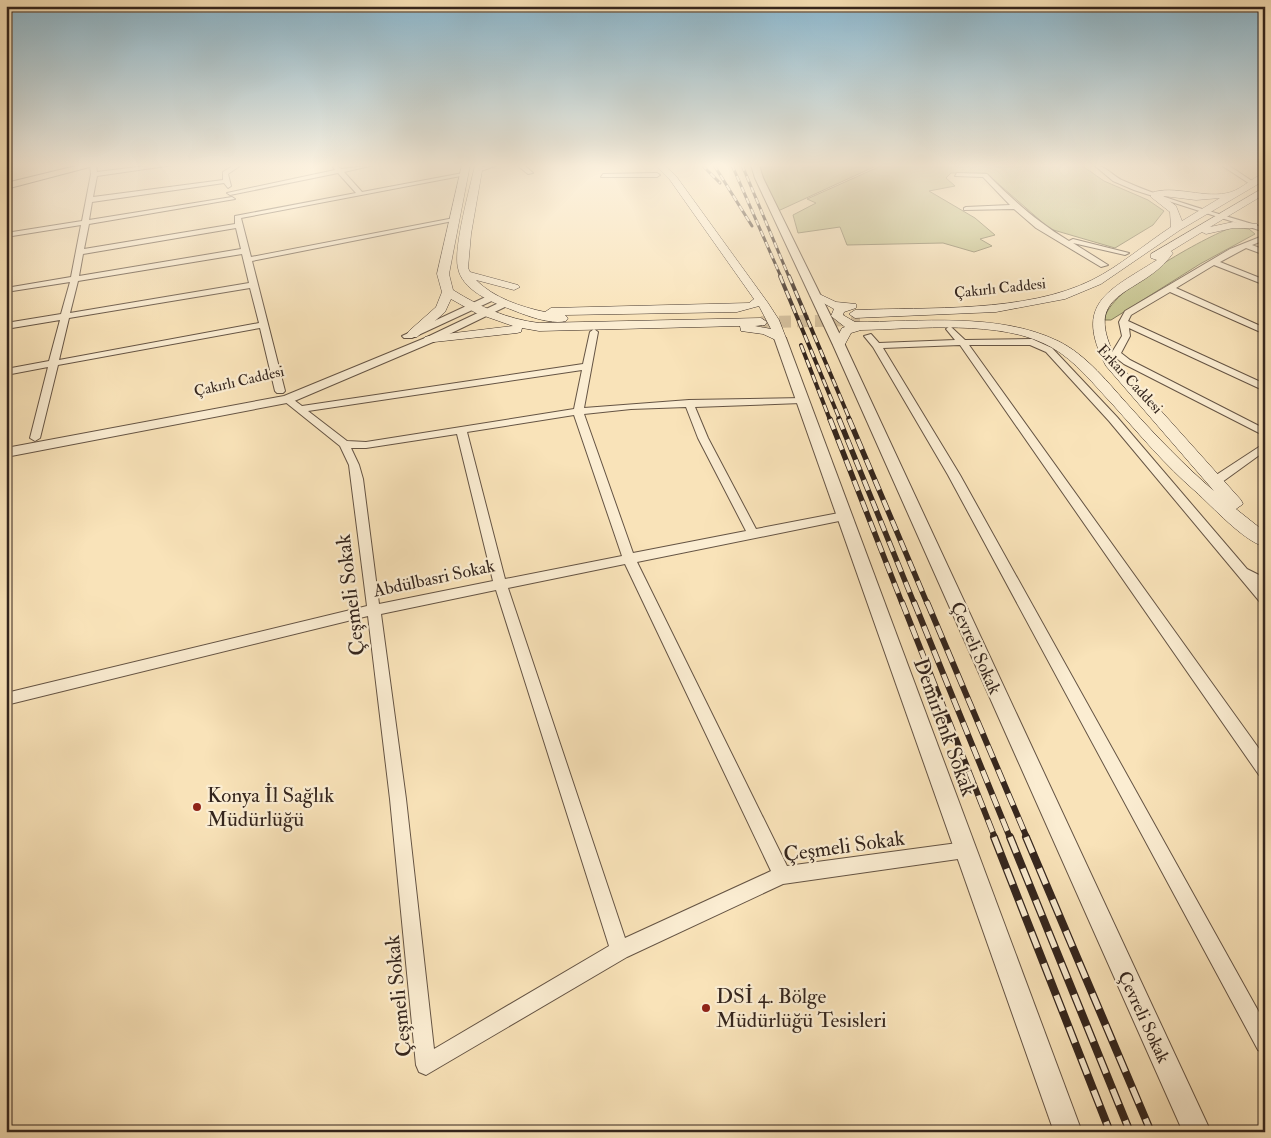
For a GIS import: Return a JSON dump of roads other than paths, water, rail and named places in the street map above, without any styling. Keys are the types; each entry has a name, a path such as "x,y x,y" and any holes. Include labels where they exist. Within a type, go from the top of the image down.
{"main road":[{"path":"429,340 539,327 761,318 566,318 541,316 492,297 472,284 464,272 462,260 470,218"},
{"path":"701,218 742,278 774,318 780,338"},
{"path":"1176,218 1176,228"},
{"name":"Çakırlı Caddesi","path":"861,325 930,318 1002,314 1070,302 1108,287 1165,242 1176,228 1193,218"},
{"name":"Çakırlı Caddesi","path":"861,325 996,308 1061,297 1097,282 1165,242 1193,233 1219,218"},
{"path":"454,220 443,268 443,281 448,292 471,307 507,322 594,332 748,328 766,331 780,338"},
{"path":"1193,233 1234,225 1260,226"},
{"path":"839,345 846,332 861,325 1024,296 1068,284 1125,253 1165,242"},
{"name":"Erkan Caddesi","path":"1165,242 1161,262 1105,301 1098,315 1098,331 1104,349 1113,366 1214,482 1242,511 1265,528"},
{"path":"464,272 474,277 514,287"},
{"path":"413,334 441,309 448,292"},
{"path":"815,295 861,325 985,324 1031,334 1055,344 1084,365 1175,465 1223,507"},
{"path":"510,305 558,313 737,308 752,306 760,300"},
{"name":"Erkan Caddesi","path":"930,318 1013,324 1049,335 1080,351 1104,372 1223,507 1265,541"}],"street":[{"path":"35,438 65,317 85,218"},
{"path":"6,235 111,218"},
{"path":"237,218 263,325 289,399 588,366"},
{"name":"Çevreli Sokak","path":"778,218 839,345 1197,1132"},
{"path":"1029,218 1104,265"},
{"path":"1234,218 1260,226"},
{"path":"247,260 454,220"},
{"path":"79,252 239,226"},
{"path":"1265,237 1213,262 1128,313 1123,322 1126,336 1116,354 1265,433"},
{"path":"1063,239 1125,253"},
{"path":"1247,246 1265,253"},
{"path":"6,290 245,251"},
{"path":"1213,262 1265,283"},
{"path":"6,326 253,285"},
{"path":"1168,288 1265,331"},
{"name":"Çakırlı Caddesi","path":"6,444 289,399 375,352 492,297"},
{"name":"Çakırlı Caddesi","path":"6,454 289,399 429,340 485,313 510,305"},
{"path":"1123,322 1265,388"},
{"path":"6,372 263,325"},
{"path":"861,325 963,343 1032,342 1049,350 1113,419 1265,598"},
{"path":"861,325 954,475 1265,1043"},
{"path":"950,329 963,343 1265,770"},
{"path":"594,332 578,412 629,559 782,875"},
{"name":"Demirlenk Sokak","path":"780,338 1068,1132"},
{"name":"Çeşmeli Sokak","path":"289,399 344,444 354,465 360,494 398,800 426,1065 620,950 782,875 965,850"},
{"path":"344,444 366,445 578,412 631,406 801,400"},
{"path":"689,403 703,438 753,534"},
{"path":"462,430 500,584 620,950"},
{"path":"1214,482 1265,446"},
{"name":"Abdülbasri Sokak","path":"6,699 373,610 844,516"},
{"path":"1243,572 1265,584"}],"tunnel":[{"path":"761,322 860,320"}],"railway":[{"path":"747,218 752,226"},
{"path":"755,218 781,277"},
{"path":"764,218 789,277"},
{"path":"780,276 840,420"},
{"path":"789,276 850,420"},
{"path":"801,345 830,420"},
{"path":"830,419 902,603"},
{"path":"839,419 914,603"},
{"path":"849,419 927,603"},
{"path":"902,602 995,838"},
{"path":"914,602 1010,838"},
{"path":"927,602 1027,838"},
{"path":"994,837 1110,1132"},
{"path":"1010,837 1130,1132"},
{"path":"1026,837 1151,1132"}],"place":[{"name":"Konya İl Sağlık Müdürlüğü","path":"197,807"},
{"name":"DSİ 4. Bölge Müdürlüğü Tesisleri","path":"706,1008"}]}
